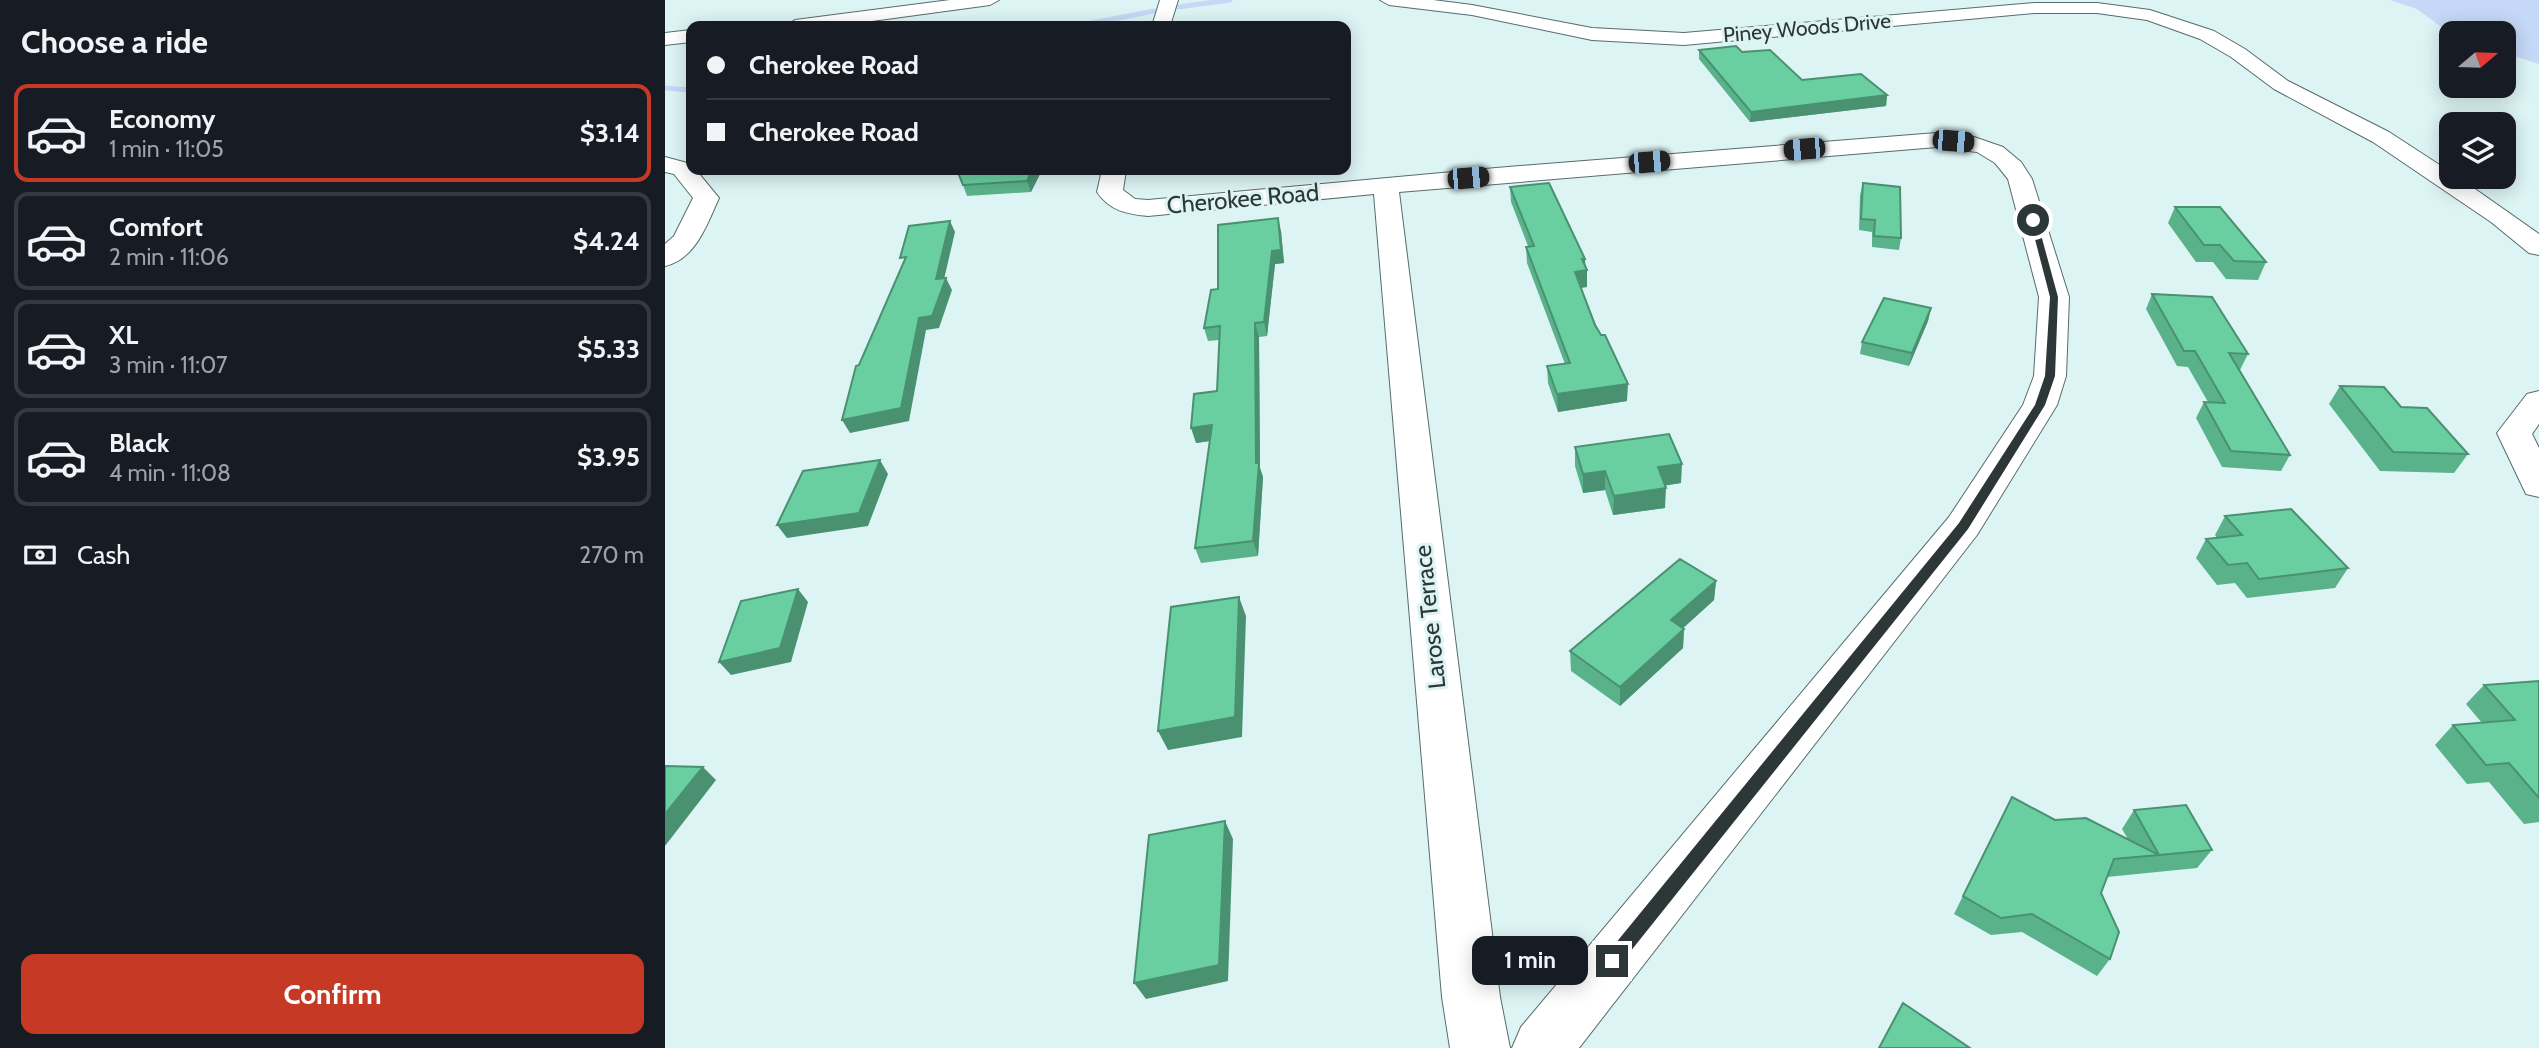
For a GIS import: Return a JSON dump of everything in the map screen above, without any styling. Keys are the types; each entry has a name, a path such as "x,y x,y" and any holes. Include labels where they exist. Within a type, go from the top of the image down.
{"street":[{"path":"832,21 990,0"},
{"path":"1163,21 1170,0"},
{"name":"Piney Woods Drive","path":"1389,0 1472,10 1592,34 1684,39 2035,8 2097,8 2150,15 2207,35 2238,53 2281,85 2381,137 2500,216 2539,247"},
{"path":"665,39 686,37"},
{"name":"Cherokee Road","path":"1113,175 1110,192 1128,206 1148,208 1915,140 1969,143 2002,154 2021,179 2054,297 2050,376 2040,405 1963,526 1542,1048"},
{"path":"665,164 683,169 686,173"},
{"path":"665,258 686,240 706,198 688,175"},
{"name":"Larose Terrace","path":"1386,186 1471,998 1480,1048"},
{"path":"2539,401 2514,433 2539,485"}],"water":[{"path":"2390,0 2539,0 2539,64 2517,57 2517,21 2439,21 2439,25 2417,9"}],"building":[{"path":"1736,46 1742,52 1770,50 1802,80 1861,74 1887,95 1751,112 1699,50"},
{"path":"959,175 1030,175 1027,181 963,185"},
{"path":"1549,183 1585,259 1582,259 1587,270 1575,272 1595,325 1601,335 1605,335 1628,384 1557,394 1547,366 1570,363 1526,247 1534,246 1510,187"},
{"path":"1863,183 1900,187 1901,238 1874,236 1875,220 1861,219"},
{"path":"2175,207 2220,207 2266,262 2234,261 2220,245 2204,245"},
{"path":"1278,218 1281,250 1272,251 1264,322 1255,323 1256,463 1259,463 1253,541 1195,548 1212,425 1191,428 1194,394 1217,391 1220,326 1204,328 1211,290 1218,289 1218,225"},
{"path":"950,221 936,279 946,278 932,316 919,318 901,408 842,420 856,366 859,365 906,257 900,258 909,226"},
{"path":"2152,294 2212,297 2248,354 2229,353 2290,455 2231,451 2204,402 2225,403 2195,351 2184,351"},
{"path":"1884,298 1931,308 1912,353 1862,342"},
{"path":"2340,386 2384,387 2401,407 2427,408 2468,454 2393,452"},
{"path":"1669,434 1682,464 1658,467 1666,488 1614,496 1605,471 1583,474 1575,447"},
{"path":"880,460 859,513 777,525 803,471"},
{"path":"2291,509 2348,568 2259,579 2247,563 2228,565 2206,539 2242,535 2225,516"},
{"path":"1680,559 1716,581 1671,620 1684,629 1620,687 1570,651"},
{"path":"798,589 780,648 719,662 741,601"},
{"path":"1239,597 1235,717 1158,731 1171,607"},
{"path":"2539,681 2539,798 2509,763 2486,765 2453,725 2515,720 2484,685"},
{"path":"665,766 703,767 665,814"},
{"path":"2012,797 2055,820 2086,818 2159,855 2114,859 2101,893 2119,932 2110,959 2032,914 2001,918 1963,896"},
{"path":"2186,805 2212,850 2159,855 2134,810"},
{"path":"1225,821 1219,965 1134,983 1149,835"},
{"path":"1903,1003 1970,1048 1879,1048"}],"waterway":[{"path":"1178,7 1230,0"},
{"path":"1102,21 1154,11"},
{"path":"665,88 686,90"}],"route":[{"path":"1612,961 1963,526 2040,405 2050,376 2054,297 2033,220"}]}
